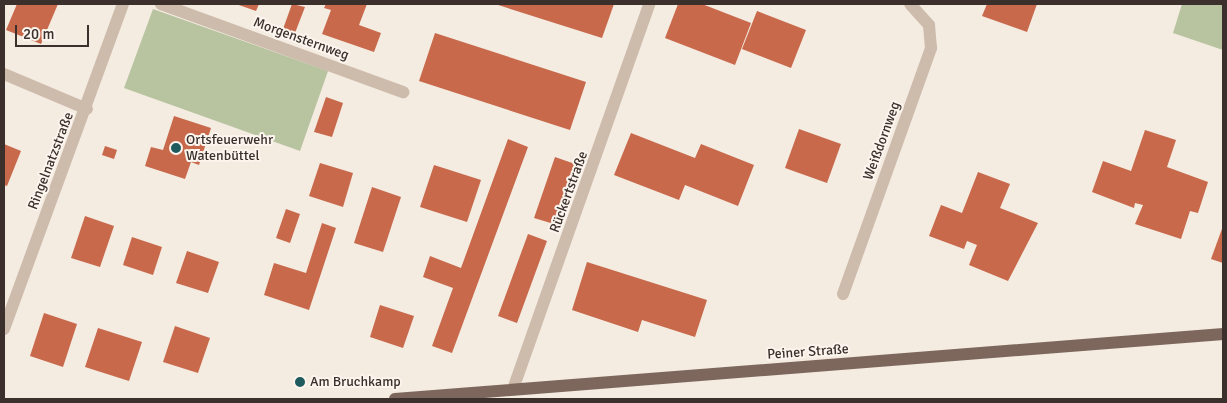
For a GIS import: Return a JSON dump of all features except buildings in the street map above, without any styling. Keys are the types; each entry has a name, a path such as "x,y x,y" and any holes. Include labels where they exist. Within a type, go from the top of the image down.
{"main road":[{"name":"Peiner Straße","path":"395,399 1223,334"}],"street":[{"name":"Ringelnatzstraße","path":"4,329 123,4"},
{"name":"Morgensternweg","path":"161,4 403,92"},
{"name":"Rückertstraße","path":"513,389 649,4"},
{"name":"Weißdornweg","path":"843,294 931,48 929,24 910,4"},
{"path":"4,74 86,109"}],"green space":[{"path":"1182,4 1223,4 1223,50 1173,33"},
{"path":"153,9 328,71 300,151 124,88"}],"place":[{"name":"Ortsfeuerwehr Watenbüttel","path":"176,148"},
{"name":"Am Bruchkamp","path":"300,382"}]}
